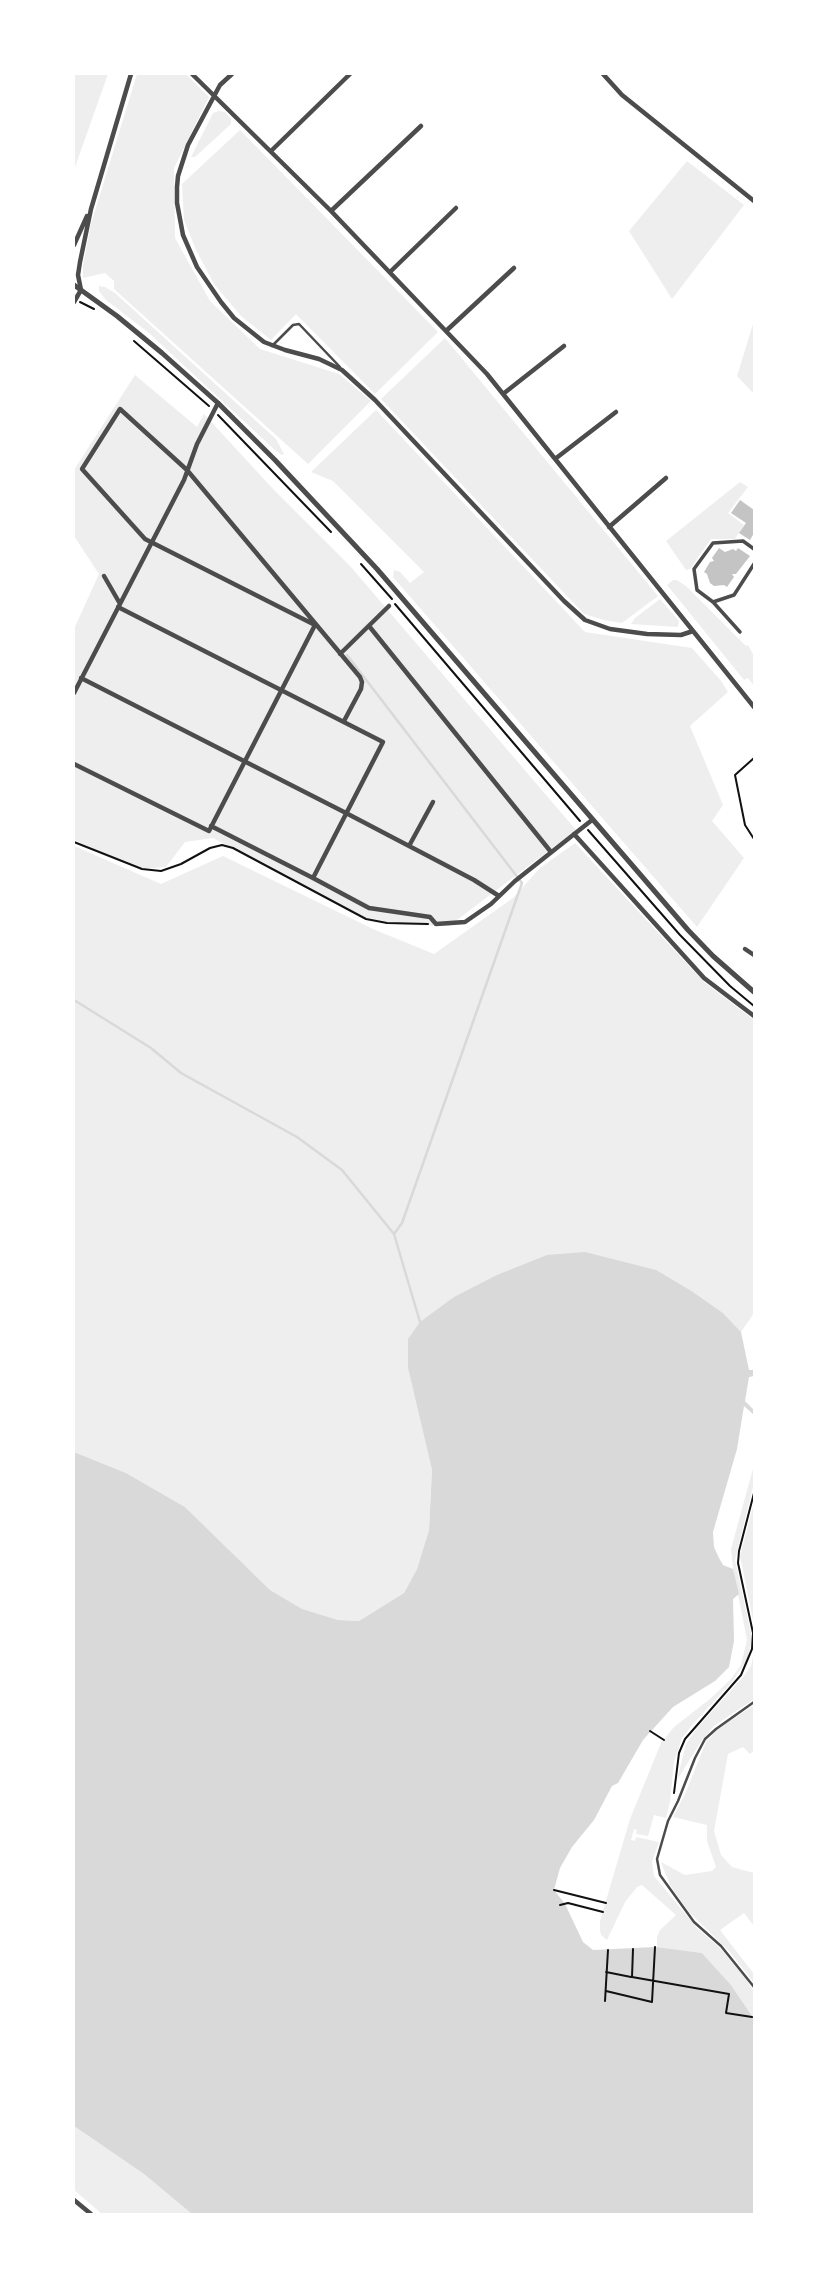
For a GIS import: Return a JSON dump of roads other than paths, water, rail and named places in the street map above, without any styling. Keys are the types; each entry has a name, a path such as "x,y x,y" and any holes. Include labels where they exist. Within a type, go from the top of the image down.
{"street":[{"path":"74,301 80,290 78,275 91,209 131,74"},
{"path":"192,74 331,211 503,394 754,707"},
{"path":"232,74 214,95 188,145 178,176 177,203 183,235 197,267 221,302 245,328 272,346 319,359 342,370 375,400 584,620 610,629 674,636 693,631"},
{"path":"271,151 350,74"},
{"path":"603,74 622,95 754,201"},
{"path":"331,211 421,126"},
{"path":"390,272 456,208"},
{"path":"74,244 91,209"},
{"path":"446,331 514,268"},
{"path":"74,285 162,352 275,460 368,559 688,930 754,992"},
{"path":"503,394 564,346"},
{"path":"74,693 218,403"},
{"path":"315,625 150,543 82,469 121,409 187,470 309,615 362,682 344,721"},
{"path":"555,459 616,412"},
{"path":"609,527 666,478"},
{"path":"740,632 713,603 696,590 694,569 713,543 743,541 754,549"},
{"path":"713,603 734,595 754,564"},
{"path":"104,576 119,605 383,742 313,878"},
{"path":"340,654 389,606"},
{"path":"74,764 209,831 315,625"},
{"path":"369,626 551,852"},
{"path":"81,678 346,813 474,880 499,896"},
{"path":"409,846 433,802"},
{"path":"211,826 369,908 430,917 436,924 465,922 592,820"},
{"path":"574,834 704,978 754,1016"},
{"path":"746,948 754,955"},
{"path":"74,2200 91,2214"}],"lane":[{"path":"272,346 293,325 299,324 342,370"},
{"path":"754,1702 705,1739 668,1821 657,1859 660,1875 694,1922 726,1952 754,1987"}],"waterway":[{"path":"347,655 522,883 402,1223 394,1234"},
{"path":"74,1000 151,1048 181,1073 297,1137 342,1170 394,1234 420,1322"}]}
